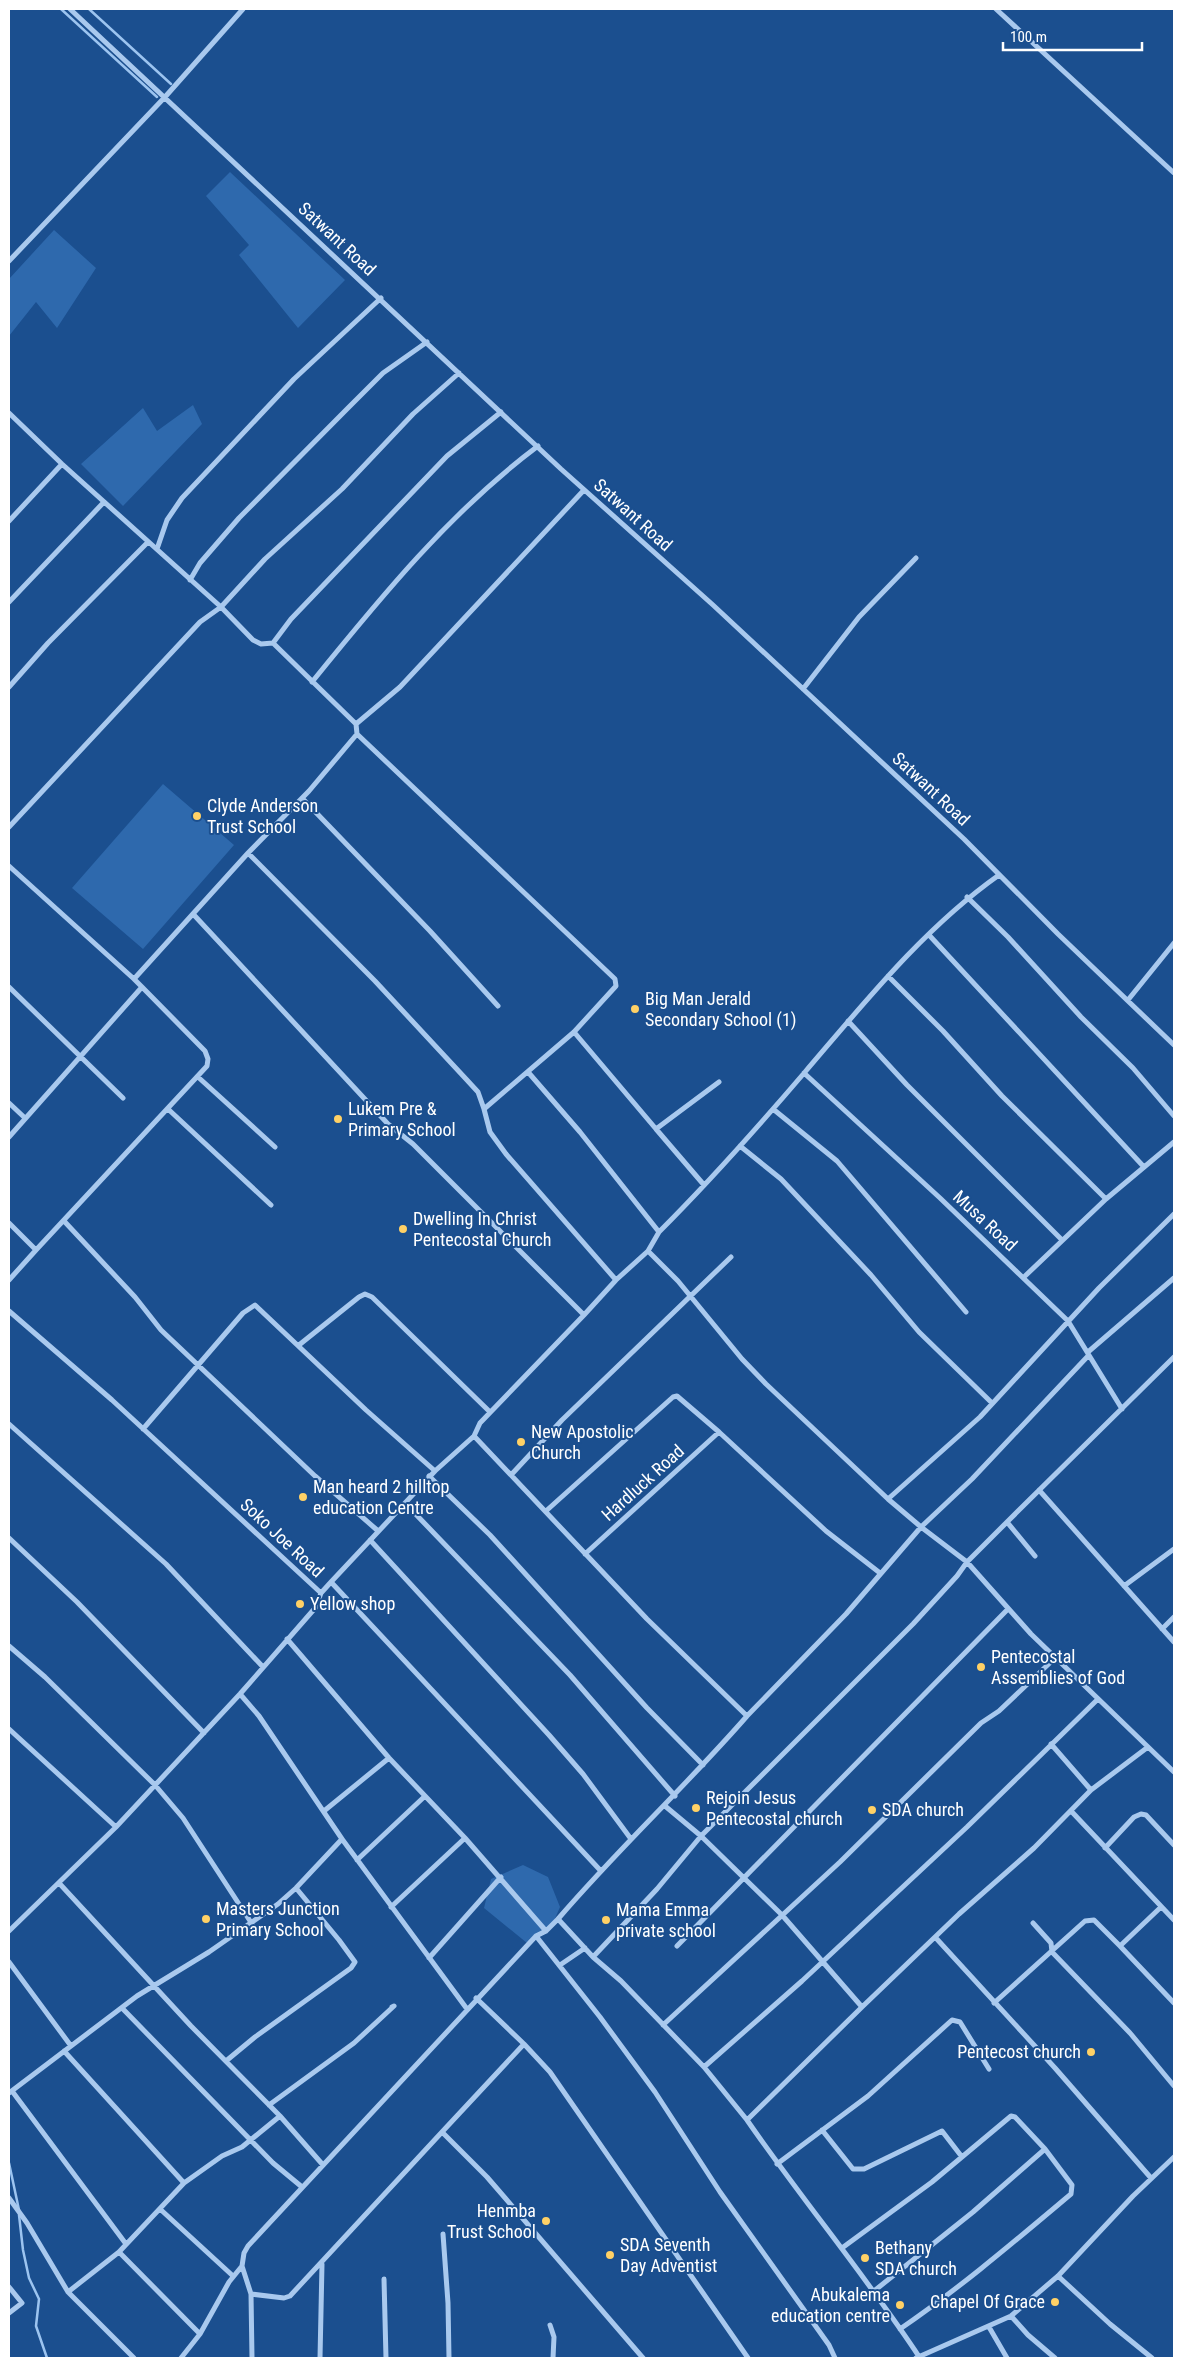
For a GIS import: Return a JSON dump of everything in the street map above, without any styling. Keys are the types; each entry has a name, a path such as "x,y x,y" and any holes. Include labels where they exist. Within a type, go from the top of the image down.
{"street":[{"name":"Satwant Road","path":"70,9 165,97 209,141 381,298 459,374 584,490 713,605 964,839 1174,1044"},
{"path":"9,261 165,97 243,9"},
{"path":"996,9 1174,173"},
{"path":"157,549 167,520 182,498 294,379 381,298"},
{"path":"190,580 200,564 239,518 347,409 383,373 427,342"},
{"path":"9,827 200,622 221,607 265,559 342,489 413,414 459,374"},
{"path":"9,413 62,464 221,607 253,640 261,644 273,643 291,619 447,456 501,412"},
{"path":"312,682 358,626 437,538 500,474 538,446"},
{"path":"9,521 62,464"},
{"path":"356,724 400,687 584,490"},
{"path":"9,602 104,502"},
{"path":"9,688 48,643 148,542"},
{"path":"803,689 859,617 916,558"},
{"path":"273,643 356,724 357,734 615,979 616,986 574,1032 484,1109"},
{"path":"134,979 248,853 302,798 357,734"},
{"path":"302,798 430,931 498,1006"},
{"path":"248,853 375,982 478,1092 490,1132 506,1154 616,1280"},
{"path":"9,866 134,979 204,1051 208,1059 207,1066 198,1077 9,1280"},
{"path":"331,1582 377,1530 429,1476 474,1436 480,1423 490,1412 616,1280 648,1251 659,1232 740,1146 888,976 968,897 999,874"},
{"path":"968,897 1008,937 1080,1017 1133,1068 1174,1116"},
{"path":"194,914 388,1124 413,1144 584,1315"},
{"path":"929,935 1144,1167"},
{"path":"1128,1000 1174,943"},
{"path":"888,976 943,1031 1002,1096 1106,1198"},
{"path":"9,987 123,1098"},
{"path":"9,1137 142,987"},
{"path":"848,1021 920,1098 1061,1239"},
{"path":"574,1032 704,1185"},
{"path":"528,1072 580,1132 659,1232"},
{"name":"Musa Road","path":"804,1073 1024,1277 1068,1322 1122,1409"},
{"path":"198,1077 275,1147"},
{"path":"656,1129 719,1082"},
{"path":"9,1103 25,1118"},
{"path":"773,1109 837,1162 966,1312"},
{"path":"168,1110 271,1205"},
{"path":"1024,1277 1061,1239 1106,1198 1174,1142"},
{"path":"740,1146 781,1179 871,1275 919,1332 992,1403"},
{"path":"888,1499 968,1428 1174,1214"},
{"path":"64,1221 135,1297 162,1330 315,1476 377,1530"},
{"path":"9,1222 36,1250"},
{"path":"648,1251 692,1297 742,1359 766,1384 888,1499 967,1562 1008,1609 1055,1658 1174,1772"},
{"path":"511,1475 562,1420 692,1297 702,1282 731,1257"},
{"path":"252,2358 251,2294 242,2266 244,2253 248,2246 476,1998 536,1936 558,1919 600,1870 675,1796 748,1716 846,1614 922,1527 972,1479 1088,1354 1174,1278"},
{"path":"299,1345 359,1296 365,1294 372,1298 490,1412"},
{"path":"143,1429 243,1313 255,1305 366,1410 435,1471"},
{"name":"Soko Joe Road","path":"9,1311 46,1341 321,1593 331,1582 600,1870"},
{"path":"593,1957 657,1889 701,1836 913,1624 958,1576 967,1562 1174,1356"},
{"path":"546,1511 673,1398 681,1398 792,1502 880,1573"},
{"path":"9,1424 166,1564 263,1667"},
{"name":"Hardluck Road","path":"585,1554 719,1432"},
{"path":"474,1436 672,1644 748,1716"},
{"path":"429,1476 490,1535 647,1708 703,1765"},
{"path":"1039,1490 1174,1642"},
{"path":"405,1503 570,1675 675,1796"},
{"path":"1007,1522 1035,1556"},
{"path":"9,1538 77,1602 204,1733"},
{"path":"370,1540 543,1728 583,1774 631,1839"},
{"path":"1124,1586 1174,1548"},
{"path":"9,1931 116,1827 240,1694 316,1607 321,1593"},
{"path":"677,1946 743,1876 1008,1609"},
{"path":"1162,1628 1174,1617"},
{"path":"287,1639 389,1758 465,1838 546,1930"},
{"path":"9,1646 45,1677 155,1785 183,1818 252,1924"},
{"path":"663,2025 840,1862 982,1723 999,1711 1055,1658"},
{"path":"240,1694 259,1716 342,1839 467,2008"},
{"path":"704,2067 967,1827 1098,1699"},
{"path":"9,1730 116,1827"},
{"path":"1051,1744 1091,1790"},
{"path":"747,2120 934,1937 1072,1812 1091,1790 1148,1747"},
{"path":"324,1811 389,1758"},
{"path":"357,1860 424,1797"},
{"path":"665,1806 701,1836 782,1915 862,2007"},
{"path":"1072,1812 1174,1920"},
{"path":"1105,1848 1134,1817 1141,1814 1146,1815 1174,1845"},
{"path":"391,1907 465,1838"},
{"path":"126,2244 11,2092 153,1985 252,1924 296,1888 342,1839"},
{"path":"429,1958 500,1877"},
{"path":"59,1883 153,1985 280,2116 323,2165"},
{"path":"226,2061 261,2032 352,1968 355,1962 340,1940 296,1888"},
{"path":"1120,1946 1161,1907"},
{"path":"558,1919 584,1948 704,2067 747,2120 777,2164 874,2291 918,2358 1011,2316 1058,2276 1174,2156"},
{"path":"994,2003 1088,1919 1094,1920 1174,2003"},
{"path":"1033,1923 1051,1943 1052,1952 1130,2033 1174,2086"},
{"path":"536,1936 655,2092 720,2192 829,2345 835,2358"},
{"path":"934,1937 1060,2074 1151,2178"},
{"path":"560,1965 584,1948"},
{"path":"9,1962 71,2046"},
{"path":"476,1998 524,2044 575,2106 748,2358"},
{"path":"270,2106 354,2043 394,2006 392,2007"},
{"path":"122,2008 273,2163 302,2187"},
{"path":"777,2164 868,2096 952,2020 960,2022 990,2069"},
{"path":"251,2294 287,2298 322,2264 524,2044"},
{"path":"64,2051 184,2183"},
{"path":"68,2292 119,2252 184,2183 222,2156 235,2151 252,2140 280,2116"},
{"path":"842,2248 1013,2116 1045,2149 1072,2185 1071,2194 999,2256 946,2298 900,2329"},
{"path":"822,2130 854,2169 864,2169 942,2131 962,2157"},
{"path":"442,2132 487,2177 643,2358"},
{"path":"874,2291 974,2212 1045,2149"},
{"path":"9,2198 68,2292 134,2358"},
{"path":"160,2209 233,2276"},
{"path":"444,2234 449,2358"},
{"path":"119,2252 200,2334"},
{"path":"320,2358 322,2264"},
{"path":"181,2358 200,2334 233,2276 242,2266"},
{"path":"1058,2276 1110,2324 1152,2358"},
{"path":"384,2279 386,2358"},
{"path":"9,2287 22,2303 9,2313"},
{"path":"1011,2316 1028,2335 1056,2358"},
{"path":"550,2325 554,2337 553,2358"},
{"path":"989,2327 1007,2358"}],"shaded area":[{"path":"230,172 345,280 298,328 239,255 249,245 206,196"},
{"path":"54,230 96,268 57,328 36,302 9,336 9,279"},
{"path":"193,405 202,424 123,506 81,464 143,408 157,431"},
{"path":"163,784 234,845 143,949 72,888"},
{"path":"523,1865 548,1877 560,1907 550,1930 527,1943 484,1908 491,1879"}],"waterway":[{"path":"61,9 157,97"},
{"path":"89,9 171,84"},
{"path":"9,2163 19,2210"},
{"path":"19,2215 23,2250 29,2278 39,2299 36,2326 47,2358"}],"place":[{"name":"Clyde Anderson Trust School","path":"197,816"},
{"name":"Big Man Jerald Secondary School (1)","path":"635,1009"},
{"name":"Lukem Pre & Primary School","path":"338,1119"},
{"name":"Dwelling In Christ Pentecostal Church","path":"403,1229"},
{"name":"New Apostolic Church","path":"521,1442"},
{"name":"Man heard 2 hilltop education Centre","path":"303,1497"},
{"name":"Yellow shop","path":"300,1604"},
{"name":"Pentecostal Assemblies of God","path":"981,1667"},
{"name":"Rejoin Jesus Pentecostal church","path":"696,1808"},
{"name":"SDA church","path":"872,1810"},
{"name":"Masters Junction Primary School","path":"206,1919"},
{"name":"Mama Emma private school","path":"606,1920"},
{"name":"Pentecost church","path":"1091,2052"},
{"name":"Henmba Trust School","path":"546,2221"},
{"name":"SDA Seventh Day Adventist","path":"610,2255"},
{"name":"Bethany SDA church","path":"865,2258"},
{"name":"Chapel Of Grace","path":"1055,2302"},
{"name":"Abukalema education centre","path":"900,2305"}]}
